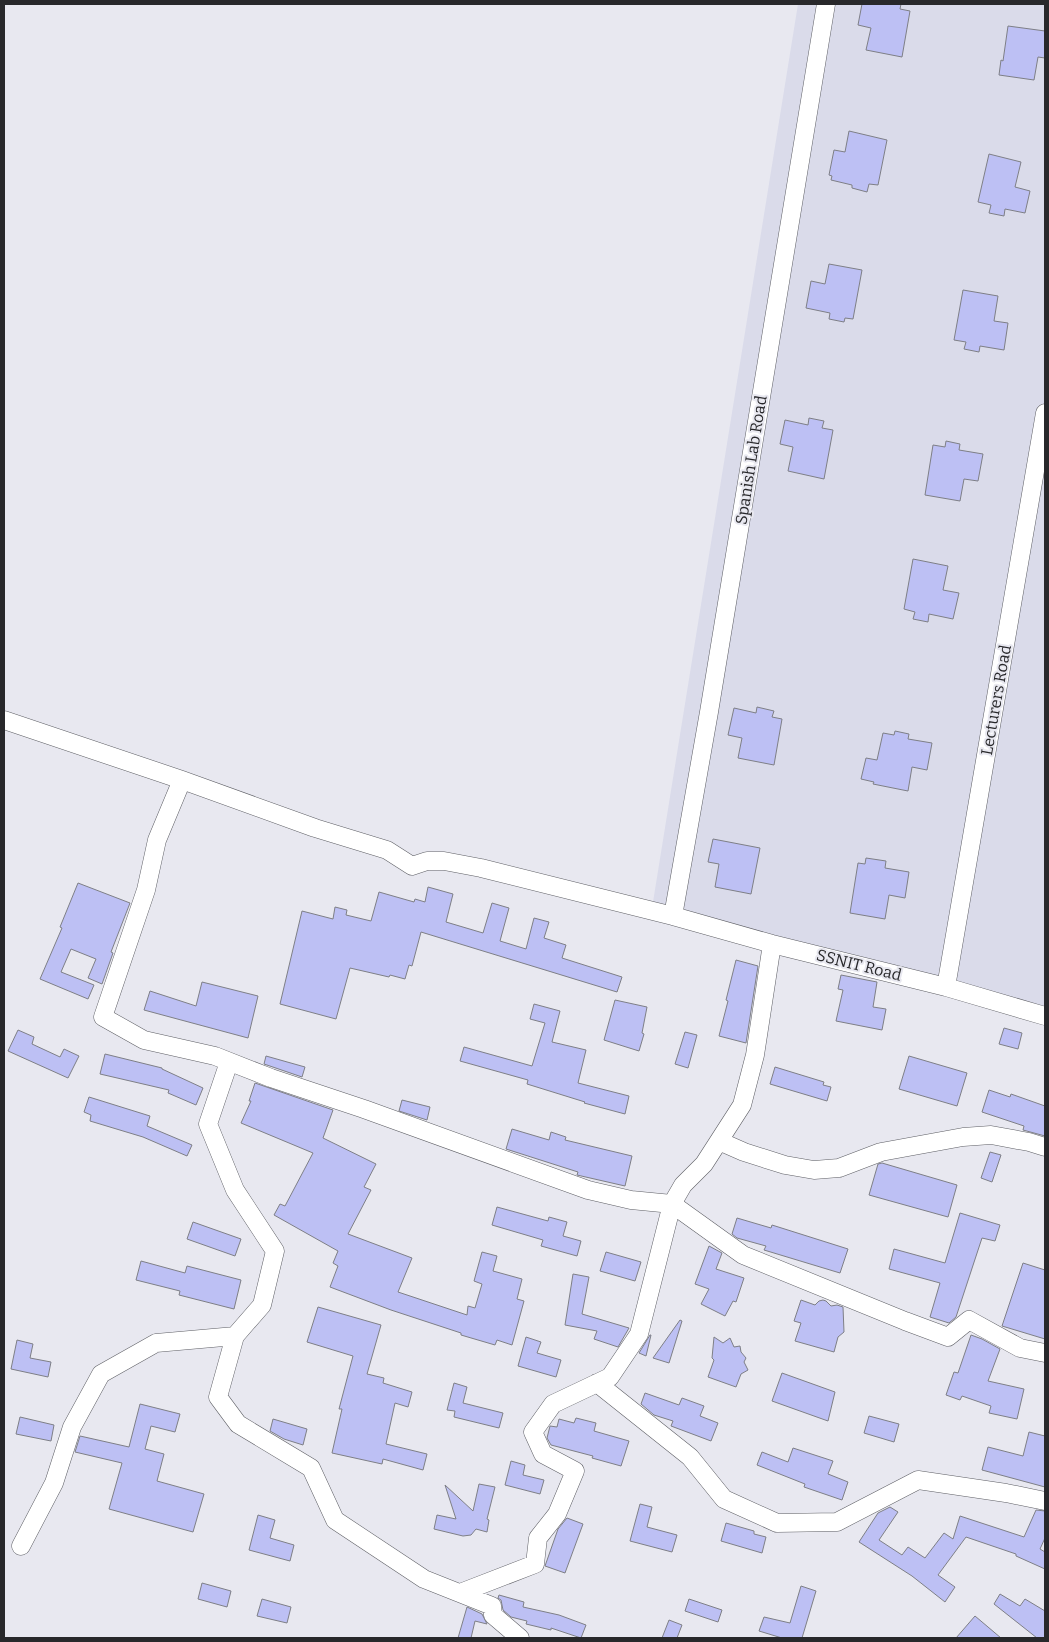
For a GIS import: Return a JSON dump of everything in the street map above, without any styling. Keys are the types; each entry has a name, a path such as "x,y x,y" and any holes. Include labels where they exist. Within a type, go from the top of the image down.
{"street":[{"name":"Spanish Lab Road","path":"672,916 709,712 826,4"},
{"name":"Lecturers Road","path":"946,987 1045,413"},
{"path":"4,720 182,780 157,840 146,890 104,1017 144,1040 215,1056 588,1190 631,1200 672,1204 743,1256 948,1337 969,1320 1020,1348 1045,1353"},
{"name":"SSNIT Road","path":"182,780 315,828 386,850 412,866 428,860 481,868 946,987 1045,1016"},
{"path":"460,1594 536,1564 538,1538 557,1514 575,1471 543,1454 534,1432 553,1404 610,1377 639,1334 672,1204 683,1185 704,1164 742,1105 755,1055 772,944"},
{"path":"229,1062 208,1124 235,1190 275,1251 262,1305 235,1336 218,1397 238,1424 310,1468 334,1520 424,1579 492,1606 493,1615 520,1638"},
{"path":"719,1141 752,1155 784,1165 814,1170 839,1168 881,1152 963,1137 991,1135 1028,1142 1045,1148"},
{"path":"21,1546 54,1483 72,1427 101,1374 156,1343 235,1336"},
{"path":"597,1383 690,1457 724,1499 777,1523 837,1522 918,1480 1006,1492 1045,1501"}],"shaded area":[{"path":"798,4 1045,4 1045,1011 653,902"}],"building":[{"path":"862,4 901,4 900,9 910,11 902,57 866,50 871,28 858,25"},
{"path":"1008,26 1045,31 1045,58 1038,57 1034,80 999,75"},
{"path":"849,131 887,140 878,185 869,184 867,192 852,188 852,185 831,180 832,176 829,175 834,150 845,152"},
{"path":"989,154 1021,162 1015,187 1030,191 1025,213 1005,209 1004,216 989,213 991,205 978,202"},
{"path":"829,264 862,270 853,319 845,318 844,322 829,319 830,313 806,308 811,281 825,284"},
{"path":"963,290 998,296 994,321 1008,323 1004,350 980,346 979,352 964,349 966,342 954,340"},
{"path":"809,418 824,421 822,428 833,430 824,479 788,471 793,447 780,444 785,420 808,425"},
{"path":"946,441 960,444 959,450 983,454 978,481 964,479 960,501 925,495 933,445 945,447"},
{"path":"913,559 948,566 943,590 959,593 953,619 929,614 928,622 913,619 915,612 904,609"},
{"path":"757,707 774,711 772,717 782,719 774,765 738,758 742,738 728,735 734,708 756,713"},
{"path":"895,731 909,734 908,739 932,743 927,770 912,767 908,791 873,784 874,782 861,779 866,758 877,760 883,733 894,735"},
{"path":"713,839 760,848 751,894 715,887 719,864 708,862"},
{"path":"866,858 886,861 885,868 909,872 905,898 889,895 885,919 850,913 858,863 865,864"},
{"path":"78,883 130,903 111,952 113,953 102,984 88,978 96,959 71,949 61,972 94,985 88,999 40,979 62,928 60,927"},
{"path":"428,887 453,894 446,922 483,933 492,903 509,908 500,941 526,949 534,918 549,922 544,938 566,945 562,958 622,977 617,992 421,932 412,966 409,965 405,979 350,968 336,1019 280,1004 302,911 333,919 335,907 347,910 346,915 371,921 379,892 414,902 415,899 425,902"},
{"path":"736,960 758,966 746,1043 719,1036"},
{"path":"841,975 877,982 873,1007 886,1009 882,1030 836,1021 843,990 838,989"},
{"path":"202,982 258,996 248,1038 144,1010 150,991 196,1006"},
{"path":"615,1000 647,1007 642,1033 644,1034 639,1051 604,1040"},
{"path":"534,1004 560,1011 552,1042 586,1050 578,1083 629,1096 625,1114 527,1084 528,1080 460,1061 464,1047 532,1066 545,1023 530,1019"},
{"path":"1004,1028 1022,1033 1018,1049 999,1044"},
{"path":"18,1030 34,1037 32,1044 60,1057 64,1049 79,1056 68,1078 8,1051"},
{"path":"685,1032 697,1035 688,1068 675,1064"},
{"path":"105,1054 162,1068 203,1088 196,1105 168,1093 169,1090 100,1074"},
{"path":"266,1056 305,1067 302,1077 264,1064"},
{"path":"909,1056 967,1073 957,1106 899,1089"},
{"path":"775,1067 824,1082 823,1085 831,1087 827,1101 770,1084"},
{"path":"255,1083 333,1110 323,1138 376,1164 364,1187 371,1190 348,1234 412,1258 398,1292 467,1315 468,1306 475,1308 482,1284 474,1281 482,1252 497,1256 493,1271 522,1279 517,1299 524,1301 512,1345 497,1340 495,1345 461,1335 461,1333 330,1287 338,1266 333,1263 338,1251 274,1215 280,1204 285,1206 313,1153 241,1123 251,1101 249,1101"},
{"path":"989,1090 1010,1097 1011,1094 1045,1106 1045,1136 1023,1130 1024,1126 982,1112"},
{"path":"89,1097 150,1116 147,1126 192,1145 187,1156 143,1137 90,1121 91,1115 84,1112"},
{"path":"402,1100 430,1107 427,1120 399,1111"},
{"path":"512,1129 549,1140 551,1132 566,1137 565,1140 632,1156 625,1186 577,1175 578,1172 506,1149"},
{"path":"990,1152 1001,1155 992,1182 981,1178"},
{"path":"882,1163 957,1185 948,1217 869,1195 878,1164"},
{"path":"497,1207 548,1221 549,1217 567,1222 563,1236 581,1241 577,1256 541,1246 543,1240 492,1225"},
{"path":"960,1213 1000,1225 995,1241 982,1238 956,1317 949,1323 930,1317 940,1283 889,1269 894,1249 945,1263"},
{"path":"737,1218 771,1228 772,1225 848,1249 840,1273 764,1250 766,1246 737,1238 732,1234"},
{"path":"193,1222 241,1239 235,1256 187,1239"},
{"path":"709,1246 722,1253 716,1269 744,1278 736,1302 733,1301 725,1316 701,1304 709,1289 695,1284"},
{"path":"606,1252 641,1262 635,1281 600,1271"},
{"path":"141,1261 185,1273 187,1266 241,1280 234,1309 179,1295 180,1291 136,1280"},
{"path":"1023,1263 1045,1270 1045,1339 1002,1326"},
{"path":"573,1274 589,1277 582,1314 629,1328 618,1347 594,1339 597,1331 565,1325"},
{"path":"801,1300 815,1305 823,1300 831,1306 843,1307 844,1332 838,1337 834,1352 795,1341 801,1323 794,1321"},
{"path":"318,1307 381,1325 367,1374 384,1378 383,1383 412,1392 408,1407 395,1403 386,1444 427,1454 423,1470 383,1459 382,1464 332,1453 342,1409 339,1409 353,1356 307,1342"},
{"path":"680,1320 682,1321 669,1363 653,1358"},
{"path":"651,1335 646,1356 639,1353"},
{"path":"971,1335 1000,1349 988,1381 1024,1389 1017,1419 989,1413 991,1406 962,1396 960,1400 946,1395 954,1372 958,1373"},
{"path":"526,1337 541,1342 537,1353 561,1360 556,1377 518,1366"},
{"path":"714,1337 723,1343 730,1338 734,1347 740,1346 741,1352 746,1358 744,1362 748,1370 741,1374 736,1387 708,1377 714,1360 712,1358"},
{"path":"17,1340 33,1344 30,1358 51,1362 48,1377 11,1369"},
{"path":"782,1373 835,1392 828,1421 772,1401"},
{"path":"454,1383 467,1387 463,1403 503,1413 499,1428 454,1417 455,1411 447,1410"},
{"path":"645,1393 679,1405 682,1398 704,1406 700,1416 718,1423 711,1441 671,1426 673,1421 654,1415 641,1404"},
{"path":"140,1404 180,1414 175,1432 151,1426 145,1449 164,1454 157,1481 204,1494 193,1532 109,1509 122,1463 75,1452 80,1436 129,1447"},
{"path":"869,1416 899,1424 894,1442 864,1433"},
{"path":"20,1417 54,1425 51,1441 16,1434"},
{"path":"576,1418 596,1423 594,1431 629,1441 621,1466 592,1458 593,1456 551,1445 547,1438 550,1426 557,1427 559,1419 574,1423"},
{"path":"273,1419 307,1429 303,1445 284,1439 270,1431"},
{"path":"1029,1432 1045,1436 1045,1487 982,1470 988,1447 1023,1456"},
{"path":"793,1448 833,1461 828,1474 848,1482 842,1500 804,1487 805,1484 757,1465 762,1452 788,1462"},
{"path":"511,1461 525,1465 523,1475 544,1480 540,1494 505,1485"},
{"path":"479,1484 495,1487 487,1519 489,1520 487,1532 476,1529 471,1535 463,1536 434,1529 437,1515 456,1519 445,1485 473,1511"},
{"path":"640,1504 652,1507 647,1527 677,1535 672,1552 630,1541"},
{"path":"890,1507 898,1512 879,1540 902,1555 908,1547 925,1558 944,1533 953,1539 960,1516 1024,1537 1036,1510 1045,1511 1045,1538 1040,1549 1045,1552 1045,1569 1016,1556 1016,1554 966,1537 938,1575 955,1587 945,1602 912,1576 859,1542 878,1513"},
{"path":"258,1515 275,1520 270,1538 294,1545 290,1561 249,1550"},
{"path":"567,1518 583,1524 565,1573 545,1566 558,1529"},
{"path":"726,1523 754,1531 754,1534 766,1537 762,1553 721,1541"},
{"path":"202,1583 231,1591 227,1607 198,1599"},
{"path":"801,1586 816,1591 802,1638 782,1638 759,1631 764,1617 790,1623"},
{"path":"1000,1594 1020,1606 1025,1599 1045,1611 1045,1638 1037,1638 994,1604"},
{"path":"499,1595 524,1602 523,1607 559,1615 586,1625 581,1638 551,1628 551,1630 526,1624 527,1621 511,1617 503,1610 501,1600 498,1598"},
{"path":"262,1599 291,1607 287,1623 257,1616"},
{"path":"689,1599 722,1610 718,1622 685,1611"},
{"path":"467,1607 482,1614 487,1624 475,1621 471,1638 458,1638"},
{"path":"975,1616 1001,1638 956,1638"},
{"path":"669,1620 682,1625 677,1638 662,1638"}]}
